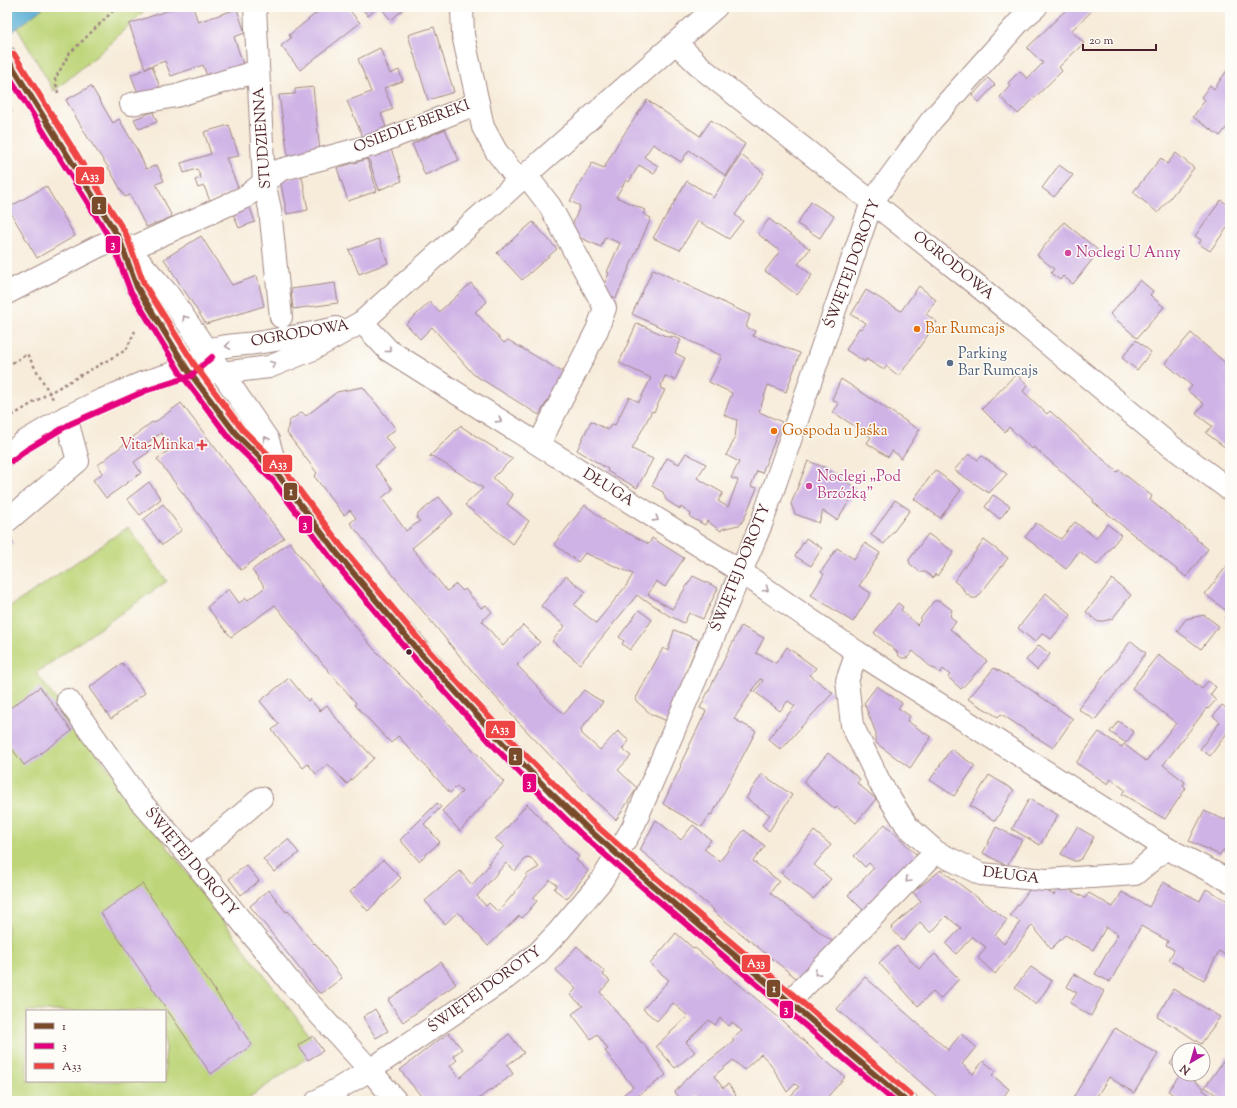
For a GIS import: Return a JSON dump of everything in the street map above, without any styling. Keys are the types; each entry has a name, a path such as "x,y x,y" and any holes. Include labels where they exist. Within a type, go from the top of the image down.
{"street":[{"name":"STUDZIENNA","path":"255,7 264,183 270,209 281,317"},
{"path":"462,7 463,35 478,103"},
{"path":"362,322 522,178 716,7"},
{"name":"ŚWIĘTEJ DOROTY","path":"317,1101 370,1070 506,978 538,953 559,931 602,880 633,828 740,571 762,522 872,202 931,121 1020,21 1036,7"},
{"name":"OGRODOWA","path":"676,43 704,70 978,286 1170,446 1230,490"},
{"path":"7,58 124,243 168,294 268,440 278,476"},
{"path":"131,104 176,96 258,71"},
{"name":"OSIEDLE BEREKI","path":"7,293 100,246 124,243 245,197 280,170 373,145 478,103 484,127 496,151 550,206 605,308 597,330 539,444"},
{"path":"124,243 137,287 187,369 236,434 278,476 336,552 430,664 496,736 586,827 906,1101"},
{"name":"OGRODOWA","path":"206,351 224,346 307,335 362,322"},
{"name":"OGRODOWA","path":"187,369 221,373 269,367 312,350 362,322"},
{"name":"DŁUGA","path":"362,322 388,350 740,571 857,652 1166,848 1230,881"},
{"path":"7,455 24,442 66,418 102,400 142,383 187,369 206,351"},
{"path":"7,520 78,461 66,418"},
{"name":"DŁUGA","path":"857,652 847,681 852,725 880,782 907,826 936,852 981,874 1047,880 1135,874 1166,848"},
{"name":"ŚWIĘTEJ DOROTY","path":"68,700 140,801 192,858 290,982 370,1070"},
{"path":"192,858 261,798"},
{"path":"789,1002 936,852"},
{"path":"370,1070 396,1101"}],"path":[{"path":"55,79 69,54 118,7"},
{"path":"7,419 49,393 126,350 136,330"},
{"path":"7,366 27,354 49,393 66,418"}],"green space":[{"path":"44,7 148,7 101,52 54,91 17,28"},
{"path":"128,527 167,581 36,673 320,1049 244,1101 7,1101 7,609"}],"water":[{"path":"7,7 44,7 17,28 7,38"}],"building":[{"path":"178,7 193,7 198,22 237,9 245,33 234,37 244,67 208,79 203,65 171,76 165,61 145,68 129,24"},
{"path":"324,7 347,7 360,23 300,70 281,46 291,38 289,35"},
{"path":"361,7 378,7 368,16"},
{"path":"380,7 406,7 391,20"},
{"path":"1069,7 1096,7 1071,31 1084,43 1059,67 1062,71 1018,114 1000,97 1010,86 1008,83 1020,71 1027,79 1043,63 1027,48"},
{"path":"434,27 454,92 428,100 408,35"},
{"path":"380,48 390,74 399,70 403,81 384,88 393,109 381,114 386,127 363,137 347,101 371,92 358,59"},
{"path":"152,66 161,90 140,98 131,75"},
{"path":"1228,69 1230,71 1230,123 1220,136 1193,117 1205,100 1201,97 1210,85 1214,89"},
{"path":"988,78 995,85 979,102 972,96"},
{"path":"91,86 113,123 119,119 139,153 146,169 157,165 164,181 156,184 172,217 146,227 130,195 125,197 108,167 88,138 66,100"},
{"path":"313,87 320,151 288,156 279,95 295,94 295,89"},
{"path":"647,100 700,136 711,120 745,144 726,176 689,150 681,162 653,144 644,157 658,166 654,174 639,165 629,182 626,180 616,197 645,210 643,214 651,218 616,298 601,291 609,273 607,272 620,243 605,237 601,247 572,234 570,231 580,206 570,201 592,163 604,168 618,143"},
{"path":"153,112 157,122 139,129 134,119"},
{"path":"229,125 239,156 226,158 239,190 210,201 204,186 198,188 195,180 201,178 197,169 184,173 181,163 211,154 204,132"},
{"path":"445,129 459,160 425,175 412,144"},
{"path":"391,149 402,181 379,190 368,157"},
{"path":"1176,153 1194,168 1158,213 1133,192 1161,158 1167,164"},
{"path":"741,155 764,173 735,215 743,221 729,239 698,221 680,250 653,238 687,181 713,198"},
{"path":"367,159 377,191 348,201 337,168"},
{"path":"1059,165 1073,175 1054,197 1042,188"},
{"path":"302,176 308,210 287,214 280,180"},
{"path":"46,186 75,236 37,258 8,208"},
{"path":"1221,200 1230,206 1230,224 1210,251 1199,244 1201,240 1195,236"},
{"path":"811,202 834,216 820,238 797,224"},
{"path":"249,205 255,222 239,228 232,211"},
{"path":"769,219 810,249 798,264 812,275 797,295 765,271 780,251 758,234"},
{"path":"533,222 557,249 522,280 497,253"},
{"name":"Noclegi U Anny","path":"1064,222 1099,251 1073,284 1063,276 1060,280 1051,273 1054,269 1037,255"},
{"path":"201,236 232,285 257,276 264,306 206,324 164,259"},
{"path":"379,239 388,263 359,274 349,250"},
{"path":"653,269 750,315 746,327 755,331 753,336 800,353 786,392 768,385 759,412 782,422 762,473 757,471 751,486 757,488 744,519 739,526 722,529 721,531 707,521 705,525 690,517 691,514 681,507 680,509 666,500 663,492 652,486 667,458 679,464 686,453 706,464 697,478 723,493 718,501 728,507 738,480 731,478 739,462 726,455 735,439 737,420 724,415 732,393 709,382 722,356 632,314"},
{"path":"1140,280 1153,291 1150,295 1164,307 1137,338 1110,314"},
{"path":"335,283 338,303 293,309 291,289"},
{"path":"471,283 487,302 475,312 504,343 508,340 564,373 539,415 473,374 432,327 420,339 406,324 430,302 439,312"},
{"path":"919,286 936,300 926,314 937,322 899,376 886,366 884,370 866,359 865,362 846,350 859,328 862,329 866,323 851,315 866,290 901,311"},
{"path":"637,323 670,338 671,336 681,340 675,353 685,358 675,380 665,376 660,388 665,390 632,449 653,459 637,488 607,471 608,469 577,450 591,421 608,430 611,424 615,425 629,397 639,402 651,378 619,363"},
{"path":"1191,333 1230,367 1230,451 1206,433 1212,426 1196,414 1204,404 1188,391 1192,386 1165,363"},
{"path":"1136,340 1151,352 1137,370 1122,358"},
{"path":"1016,374 1028,385 1023,391 1047,414 1050,411 1117,472 1119,470 1152,496 1150,500 1197,538 1196,539 1208,549 1186,577 1093,502 1094,500 1034,447 1032,449 1009,427 1005,432 982,409"},
{"path":"841,379 920,429 901,459 899,458 900,456 892,451 888,457 867,443 871,437 833,412 839,404 832,399"},
{"path":"363,387 396,429 385,437 395,449 375,466 393,489 382,498 406,531 420,521 417,519 418,514 439,497 453,514 412,548 447,591 456,584 463,591 465,589 481,608 486,605 492,612 482,621 503,646 523,625 540,642 517,665 542,691 541,692 547,699 564,714 584,690 603,702 581,729 582,734 600,750 618,731 629,741 622,749 631,756 618,770 637,788 616,820 584,791 473,672 350,523 356,518 350,510 344,515 314,476 317,473 287,433 289,421 302,412 306,416 337,392"},
{"path":"181,403 284,538 241,570 157,459 172,448 161,433 144,445 149,452 134,462 141,473 106,498 93,480 103,473 98,465 152,422 154,423"},
{"path":"461,425 510,458 513,458 493,478 513,495 507,504 529,521 513,544 465,505 483,488 432,456 430,457"},
{"path":"969,454 978,460 982,456 1007,474 989,493 954,470"},
{"path":"808,461 826,468 857,489 837,520 823,511 819,523 795,514 791,504"},
{"path":"935,470 961,490 940,518 914,499"},
{"path":"149,482 161,499 140,515 127,499"},
{"path":"993,495 1010,506 1000,519 985,507"},
{"path":"895,500 910,510 884,544 871,535"},
{"path":"163,504 182,530 162,545 143,520"},
{"path":"585,505 608,523 649,544 652,538 684,558 665,587 656,581 648,595 672,609 693,576 718,588 703,619 689,613 684,623 668,615 637,595 580,664 552,641 565,626 541,606 566,576 586,592 574,605 596,623 626,586 633,574 585,553 578,562 554,544"},
{"path":"1075,522 1096,538 1107,524 1121,535 1097,565 1079,551 1066,569 1025,537 1036,523 1061,539"},
{"path":"928,534 954,552 937,576 935,574 933,578 925,572 920,572 910,564 909,560"},
{"path":"7,535 13,543 7,548"},
{"path":"806,538 822,548 811,566 795,556"},
{"path":"984,540 1008,558 977,598 972,598 954,581"},
{"path":"290,542 314,575 373,648 504,782 460,831 442,811 462,792 457,786 450,793 398,736 391,743 355,705 356,703 275,605 231,637 207,607 229,589 239,603 246,598 248,600 263,589 265,587 252,570"},
{"path":"865,543 880,553 859,586 871,593 853,622 811,595 824,574 821,572 837,548 854,559"},
{"path":"1230,562 1230,622 1225,618 1229,613 1205,594"},
{"path":"1112,579 1131,595 1112,619 1098,622 1086,612"},
{"path":"1046,593 1071,615 1051,639 1043,633 1035,642 1018,628"},
{"path":"934,601 940,601 952,610 950,616 956,622 950,629 987,661 961,689 948,677 950,675 943,669 940,673 934,668 933,669 913,651 907,658 902,658 874,633 898,603 903,607 901,610 917,625"},
{"path":"639,610 652,620 630,650 622,644 624,641 619,637"},
{"path":"1204,615 1219,626 1201,649 1177,631 1186,619"},
{"path":"741,626 764,638 756,653 776,663 787,647 816,668 810,675 833,693 781,750 768,739 795,706 788,701 780,711 755,692 763,680 760,679 734,719 756,731 712,815 710,814 702,827 663,804 706,711 700,708"},
{"path":"674,630 699,640 667,721 651,714 635,700 663,648 668,651"},
{"path":"1131,641 1146,653 1095,720 1078,709"},
{"path":"1039,645 1050,654 1037,670 1026,660"},
{"path":"1158,655 1202,689 1208,681 1216,687 1210,695 1216,700 1208,709 1207,708 1163,765 1185,782 1183,785 1186,788 1165,819 1122,794 1125,790 1111,779 1108,784 1076,763 1099,732 1122,747 1124,744 1146,761 1176,723 1132,688"},
{"path":"122,663 145,693 111,719 89,688"},
{"path":"994,668 1024,685 1073,719 1053,748 1001,714 998,717 968,699"},
{"path":"289,678 308,701 310,699 320,711 327,705 336,718 374,758 347,784 328,764 316,774 308,764 303,768 272,730 279,724 260,701"},
{"path":"877,686 902,703 898,708 910,716 907,721 931,737 910,768 876,743 876,733 864,703"},
{"path":"40,687 72,731 24,765 7,742 7,710"},
{"path":"1222,705 1230,711 1230,729 1210,756 1200,749 1220,722 1213,716"},
{"path":"1118,721 1134,732 1126,743 1110,732"},
{"path":"951,749 975,766 954,796 930,780"},
{"path":"828,753 860,779 857,783 876,799 856,823 837,807 835,809 803,782"},
{"path":"762,774 792,795 769,831 762,825 770,815 746,798"},
{"path":"989,775 1014,790 995,821 970,806"},
{"path":"1029,799 1058,815 1040,845 1012,829"},
{"path":"437,803 441,807 424,824 440,842 419,861 400,840"},
{"path":"527,804 579,857 576,860 588,871 567,899 554,889 557,885 550,880 533,898 537,901 522,918 519,916 488,946 458,912 445,924 425,901 460,871 472,885 490,864 488,863 504,846 495,839 505,830","holes":["527,857 531,858 539,867 526,875 527,876 516,891 498,912 489,903 486,906 477,896 506,863 515,871"]},
{"path":"1204,811 1225,820 1230,814 1230,854 1223,850 1220,855 1189,841"},
{"path":"656,820 681,840 693,825 711,840 704,849 720,861 744,830 765,846 753,861 779,881 770,893 833,942 801,982 640,850"},
{"path":"885,824 920,858 866,913 848,895 874,868 869,863 865,867 854,856"},
{"path":"996,827 1022,840 1007,866 983,853"},
{"path":"1077,827 1094,837 1082,858 1074,861 1061,854"},
{"path":"814,831 831,845 814,865 831,879 813,899 781,873"},
{"path":"288,839 299,853 274,872 263,859"},
{"path":"383,860 401,878 368,911 350,892"},
{"path":"246,865 259,881 241,895 229,879"},
{"path":"941,870 1007,920 995,935 1004,944 1020,922 1010,915 1034,884 1054,895 1059,884 1085,898 1089,893 1113,907 1122,892 1149,907 1163,882 1200,901 1206,889 1230,902 1230,951 1227,956 1219,951 1204,980 1169,960 1174,950 1166,945 1168,941 1141,926 1110,982 1095,974 1118,934 1106,927 1093,950 1065,935 1051,949 1032,925 995,974 978,958 986,947 972,937 956,954 946,944 961,928 946,916 931,933 920,922 903,941 891,928 921,901 913,892"},
{"path":"142,884 252,1045 211,1074 101,913"},
{"path":"269,890 286,912 288,911 314,944 315,943 342,978 322,993 318,992 250,906"},
{"path":"676,933 777,1016 845,1077 824,1101 786,1101 799,1087 795,1084 787,1092 770,1063 761,1054 744,1070 733,1060 714,1076 723,1088 728,1084 736,1095 729,1101 703,1101 698,1095 695,1097 698,1101 682,1101 675,1092 686,1079 734,1041 732,1039 742,1031 732,1022 729,1026 720,1018 715,1025 709,1020 686,1042 695,1052 675,1068 656,1046 688,1016 673,1003 657,1021 643,1009 669,980 650,964"},
{"path":"577,946 605,972 603,975 610,981 600,992 642,1042 666,1075 631,1101 615,1101 633,1087 605,1051 608,1049 597,1034 591,1039 572,1014 583,1006 570,995 576,989 556,970"},
{"path":"897,946 919,969 935,954 959,979 940,999 933,992 918,1006 879,963"},
{"path":"441,962 456,984 403,1022 388,1000"},
{"path":"1031,967 1052,981 1036,1005 1015,987"},
{"path":"1074,974 1104,991 1091,1016 1070,1003 1077,993 1067,987"},
{"path":"865,977 948,1050 961,1034 976,1047 962,1064 973,1074 983,1061 996,1071 992,1075 1009,1089 1004,1096 1011,1101 942,1101 837,1009"},
{"path":"1173,989 1220,1017 1202,1042 1198,1042 1157,1017"},
{"path":"375,1009 388,1031 376,1038 363,1017"},
{"path":"1115,1028 1158,1054 1134,1093 1109,1077 1094,1101 1071,1101"},
{"path":"449,1033 462,1049 453,1056 457,1060 450,1066 460,1078 509,1034 524,1053 507,1065 513,1074 476,1101 425,1101 400,1070"},
{"path":"313,1036 323,1051 308,1060 298,1045"},
{"path":"1227,1056 1230,1058 1230,1101 1225,1101 1205,1087 1209,1082 1211,1082 1211,1079"},
{"path":"1174,1082 1196,1082 1204,1088 1203,1090 1218,1101 1182,1101 1168,1091"}],"transit line":[{"name":"A33","path":"14,54 126,234 144,284 194,364 242,429 285,471 342,547 421,642 502,731 591,821 911,1095"},
{"name":"1","path":"7,58 119,238 137,287 187,369 236,434 279,476 336,552 415,647 496,736 586,827 906,1101"},
{"name":"3","path":"7,73 112,242 130,290 181,374 230,439 273,481 330,557 409,652 490,742 580,833 894,1101"},
{"name":"3","path":"12,461 28,449 70,424 145,391 191,376 212,357"}],"place":[{"name":"Noclegi U Anny","path":"1068,253"},
{"name":"Bar Rumcajs","path":"917,329"},
{"name":"Parking Bar Rumcajs","path":"950,363"},
{"name":"Gospoda u Jaśka","path":"774,431"},
{"name":"Vita-Minka","path":"202,445"},
{"name":"Noclegi „Pod Brzózką”","path":"809,486"}]}
